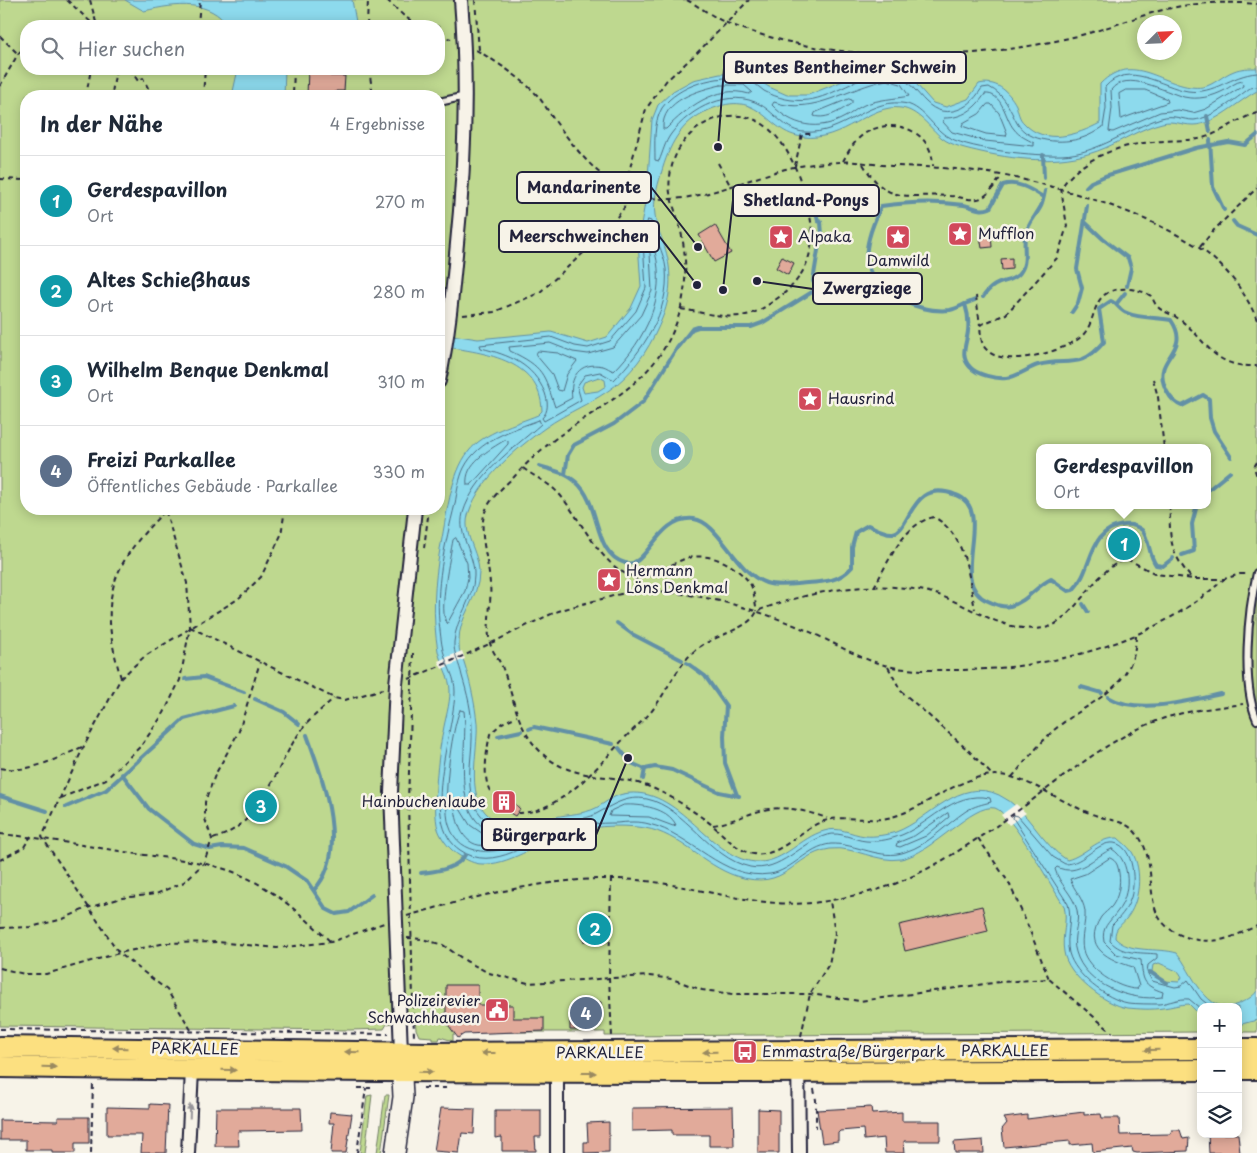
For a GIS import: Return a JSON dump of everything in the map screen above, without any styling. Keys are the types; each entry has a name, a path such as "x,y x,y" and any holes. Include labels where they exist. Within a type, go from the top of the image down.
{"main road":[{"name":"PARKALLEE","path":"0,1047 404,1050 799,1044 1197,1050"},
{"path":"1242,1049 1257,1049"},
{"name":"PARKALLEE","path":"0,1067 192,1070 404,1050 558,1073 1197,1070"},
{"path":"395,1153 403,1097 404,1050"},
{"path":"1242,1069 1257,1069"}],"street":[{"path":"445,354 460,215 466,96 461,0"},
{"path":"404,1050 394,919 391,792 396,684 414,515"},
{"path":"799,1044 799,1153"},
{"path":"188,1153 192,1070"},
{"path":"557,1153 558,1073"}],"lane":[{"path":"445,101 466,96"},
{"path":"1257,573 1248,644 1250,702 1257,720"}],"path":[{"path":"67,0 89,20"},
{"path":"90,0 95,20"},
{"path":"198,20 200,0"},
{"path":"367,20 368,0"},
{"path":"387,0 410,20"},
{"path":"475,0 479,51"},
{"path":"687,0 725,22 801,44 898,57 952,54 1041,44 1189,5 1206,3 1257,4"},
{"path":"450,321 494,312 539,292 601,237 624,208 627,179 646,109 666,81 696,54 725,22 749,0"},
{"path":"0,36 18,54"},
{"path":"464,44 479,51 509,71 539,97 584,158 602,175 627,192 657,200 669,200 794,167 843,161 863,164 932,166 1002,176 1061,188 1150,222 1200,248 1227,272 1245,294 1257,320"},
{"path":"0,86 20,52"},
{"path":"87,90 90,75"},
{"path":"113,90 115,75"},
{"path":"134,75 138,81 143,78 149,90"},
{"path":"203,90 205,75"},
{"path":"293,90 294,75"},
{"path":"370,75 372,90"},
{"path":"980,325 1006,314 1057,258 1067,226 1061,188 1069,176 1116,148 1150,142 1198,139 1216,134 1241,117 1257,113"},
{"path":"681,310 738,317 755,313 786,293 797,283 807,268 812,234 806,203 794,167 784,144 768,127 757,120 730,115 720,116 702,124 690,133 676,151 671,171 669,200 678,218 686,285 675,328 663,350 648,370 623,393 551,442 489,503 484,518 483,534 491,593 490,644 502,665 517,716 539,751 559,766 590,776 636,782 657,790 713,825 748,854 759,855 772,852 828,819"},
{"path":"843,161 849,150 864,134 884,126 905,128 922,136 933,153 932,166"},
{"path":"794,167 802,141 802,134 811,134"},
{"path":"718,163 730,185"},
{"path":"863,164 874,183 903,196 949,196 977,200 984,198 1002,176"},
{"path":"0,179 20,180"},
{"path":"1200,248 1214,230 1257,188"},
{"path":"976,296 981,340 985,350 990,354 1007,358 1041,354 1070,346 1084,334 1096,304 1103,296 1123,289 1135,290 1151,296 1157,306 1176,317 1222,362 1243,367 1257,366"},
{"path":"1153,379 1158,397 1164,444"},
{"path":"1257,462 1254,467 1257,477"},
{"path":"518,812 533,810 553,802 590,776 652,711 676,671 694,652 704,643 754,619 757,611 750,583 724,560 707,557 684,559 652,575 636,578 620,570 607,558 554,490 523,468"},
{"path":"1170,509 1169,536 1173,551 1193,579"},
{"path":"122,678 111,644 110,605 113,584 124,559 140,535 161,515"},
{"path":"61,798 106,779 141,746 164,713 180,680 190,627 188,583 168,515"},
{"path":"42,837 84,746 122,678 145,656 238,599 260,577 281,535 284,515"},
{"path":"424,549 428,515"},
{"path":"874,587 897,546 910,530 923,520 934,517 948,525 962,548 975,609"},
{"path":"757,611 786,600 830,591 874,587 929,592 975,609 995,622 1021,630 1046,628 1059,621 1071,610 1101,574 1118,561 1127,559 1156,574 1193,579 1224,579 1240,574 1257,573"},
{"path":"636,578 636,591"},
{"path":"436,667 490,644 558,611 636,591 654,591 718,601 757,611 810,632 853,655 888,666 977,671 1012,667 1068,656 1136,634 1179,612 1208,594 1224,579"},
{"path":"190,627 334,698 303,729 257,808 229,834 212,839"},
{"path":"1012,777 1053,731 1101,698 1125,676 1136,650 1136,634"},
{"path":"404,1050 411,937 408,801 413,651"},
{"path":"0,928 31,928 122,898 156,894 184,882 204,863 212,839 205,819 205,802 215,775 239,731 260,662"},
{"path":"888,666 901,691 969,751 990,774"},
{"path":"0,968 24,974 46,974 119,952 148,946 187,942 218,942 277,948 330,942 394,919 463,900 514,890 585,880 611,878 682,886 744,899 795,903 830,901 896,883 978,838 1066,773 1107,747 1160,719 1250,702"},
{"path":"490,791 487,780 490,734 502,723 517,716"},
{"path":"0,768 10,770 45,764 84,746"},
{"path":"713,825 728,823 771,808 798,810 828,819 889,818 972,779 990,774 1012,777 1094,816 1130,826 1140,837 1148,859 1155,909 1161,920 1171,931 1185,937 1218,940 1257,926"},
{"path":"0,834 42,837 204,863 242,875 268,889 304,917 330,942"},
{"path":"0,860 24,847 31,836"},
{"path":"42,837 87,908 119,952 167,990 191,1031"},
{"path":"978,838 1009,884 1049,979 1114,1034 1115,1050"},
{"path":"611,878 609,978 612,1030"},
{"path":"799,1044 810,994 829,964 835,933 830,901"},
{"path":"395,938 411,937 442,944 466,961 489,973 528,982 649,976 672,979 702,990 733,994 810,994 860,1001 1000,982 1049,979"},
{"name":"PARKALLEE","path":"0,1029 388,1034 404,1050"},
{"path":"92,1153 93,1068"},
{"path":"357,1153 366,1088"},
{"path":"814,1089 816,1128 818,1127"}],"green space":[{"path":"0,0 1257,0 1257,1032 1242,1032 1242,1003 1197,1003 1197,1032 605,1036 605,1032 461,1032 460,1034 453,1034 453,1041 440,1037 439,1040 432,1040 432,1037 419,1036 415,1019 387,1024 384,1029 0,1026"},
{"path":"372,1095 365,1153 360,1153 367,1096"},
{"path":"385,1095 389,1095 381,1153 377,1153"}],"water":[{"path":"125,0 352,0 356,20 223,20 212,12 202,8 181,5 144,11"},
{"path":"1257,68 1257,91 1210,121 1193,125 1170,122 1162,123 1105,148 1075,157 1059,159 1012,158 961,147 942,138 913,112 901,108 878,111 843,129 817,137 803,137 790,134 762,113 752,107 741,104 727,104 709,110 690,121 677,136 668,154 655,200 657,227 667,254 670,272 668,298 659,326 644,354 624,378 608,391 554,422 534,436 490,476 474,500 467,520 467,528 479,573 476,591 462,624 459,642 472,692 477,723 475,789 485,812 502,824 525,825 591,810 619,795 643,794 662,800 726,850 742,859 759,862 776,858 808,838 824,831 835,829 869,836 880,836 896,832 958,795 971,791 984,791 999,795 1009,801 1027,818 1049,845 1067,860 1074,858 1104,840 1118,838 1132,852 1139,877 1137,896 1131,912 1117,929 1115,938 1121,943 1136,948 1177,953 1194,981 1209,999 1215,1003 1197,1003 1197,1012 1189,1004 1154,1009 1128,1008 1109,1001 1088,988 1072,970 1064,952 1064,906 1021,836 1002,813 995,808 975,813 926,848 901,859 883,859 848,850 830,849 806,858 788,871 767,879 753,880 736,876 713,865 669,836 658,831 635,827 614,826 570,832 522,854 492,864 471,862 456,854 444,841 436,820 438,767 450,691 449,680 441,661 436,638 434,613 435,587 450,498 457,472 475,444 510,425 538,415 542,411 539,393 531,379 520,369 506,361 489,355 445,347 445,334 478,339 551,332 588,343 607,337 631,308 641,286 638,242 647,192 652,120 658,105 673,91 693,80 720,74 748,74 787,95 808,95 863,73 887,69 901,71 909,76 933,103 946,107 968,99 979,84 990,83 996,85 1009,95 1016,105 1021,119 1032,130 1041,134 1061,136 1082,131 1100,123 1100,84 1113,74 1126,70 1138,70 1190,87 1203,87 1234,71","holes":["599,377 605,380 606,386 598,391 584,393 582,387 584,382","1159,963 1179,972 1182,977 1179,982 1164,981 1155,977 1152,971 1153,965"]},
{"path":"237,75 285,75 284,90 233,90"},
{"path":"1257,991 1257,1020 1242,1024 1242,1003 1240,1003"}],"pier":[{"path":"462,651 465,659 442,669 438,661"},
{"path":"1016,804 1026,813 1009,825 1001,815"}],"building":[{"path":"308,75 345,76 344,90 307,90"},
{"path":"715,225 731,253 714,262 699,235"},
{"path":"991,235 992,247 982,248 980,236"},
{"path":"782,257 794,263 788,275 776,268"},
{"path":"1012,258 1012,269 1002,270 1001,259"},
{"path":"1122,539 1126,539 1129,544 1128,548 1122,549 1119,546 1119,542"},
{"name":"Hainbuchenlaube","path":"505,793 520,809 515,816 495,804"},
{"path":"982,906 988,931 905,951 899,925"},
{"path":"585,916 608,918 606,942 583,941"},
{"path":"446,985 478,985 478,1005 513,1005 513,1018 544,1018 544,1031 464,1034 458,1038 443,1018 446,1014"},
{"path":"573,1002 601,1002 600,1027 579,1027 579,1030 570,1030 570,1008 572,1008"},
{"path":"150,1104 168,1105 166,1153 141,1153 142,1135 107,1135 107,1107 150,1108"},
{"path":"733,1107 734,1146 709,1146 709,1135 672,1135 672,1130 632,1131 632,1108"},
{"path":"871,1107 872,1114 902,1112 902,1121 940,1121 940,1141 904,1141 905,1153 885,1153 884,1138 864,1140 863,1129 840,1131 838,1133 838,1141 822,1143 817,1110"},
{"path":"216,1108 301,1108 302,1130 238,1131 239,1146 215,1146"},
{"path":"441,1108 475,1109 474,1134 462,1133 459,1153 434,1151"},
{"path":"758,1109 779,1110 779,1153 758,1153"},
{"path":"495,1110 541,1110 541,1137 535,1137 536,1151 502,1151 502,1137 495,1138"},
{"path":"330,1112 352,1114 346,1153 331,1153 334,1123 329,1123"},
{"path":"1084,1112 1084,1115 1101,1114 1102,1118 1119,1118 1120,1135 1170,1134 1172,1130 1180,1130 1183,1139 1189,1138 1188,1151 1137,1153 1133,1152 1132,1148 1093,1152 1092,1143 1070,1145 1070,1141 1004,1147 1002,1129 1007,1123 1004,1118 1027,1115 1027,1119"},
{"path":"58,1117 89,1117 89,1143 75,1143 75,1153 52,1153 52,1150 26,1150 26,1140 0,1140 0,1120 58,1121"},
{"path":"609,1122 609,1152 584,1153 584,1142 588,1142 587,1123"},
{"path":"1208,1138 1238,1138 1240,1153 1209,1153"},
{"path":"983,1140 984,1153 955,1153 954,1142"}],"waterway":[{"path":"1207,116 1210,131"},
{"path":"1086,187 1091,182 1105,176 1196,148 1228,142 1245,145 1257,135"},
{"path":"1210,140 1213,187 1224,210"},
{"path":"1043,155 1044,178"},
{"path":"1043,197 1024,186 1008,184 1003,185 990,208 986,209 933,203 881,206 867,245 869,269 874,279 882,288 915,306 927,309 950,310 965,304 968,314 965,358 973,370 992,377 1010,377 1038,365 1080,360 1088,357 1104,342 1099,309 1111,301 1123,311 1132,315 1171,320 1176,330 1177,339 1176,346 1166,363 1162,375 1167,391 1174,401 1182,406 1203,395 1209,399 1210,418 1214,431 1231,457"},
{"path":"983,297 997,284 1014,278 1021,271 1025,261 1026,232 1041,206 1045,191"},
{"path":"817,289 813,281 822,235 821,222 818,221 814,203 821,199"},
{"path":"1072,312 1078,303 1082,288 1077,269 1087,206"},
{"path":"1233,221 1237,226 1257,235"},
{"path":"1085,222 1128,258 1131,268 1127,286"},
{"path":"565,474 568,455 574,445 614,424 643,402 677,348 692,329 698,327 751,327 762,323 817,289 837,298 867,291"},
{"path":"1117,303 1125,293"},
{"path":"965,304 975,300"},
{"path":"539,466 554,470 576,482 590,503 602,539 614,558 625,563 633,563 640,559 671,525 681,520 694,519 703,522 711,529 745,569 766,583 775,585 820,582 837,578 852,567 852,547 856,532 868,525 883,532 893,533 904,524 921,499 929,493 941,491 956,495 967,503 972,515 973,530 970,564 971,579 976,592 988,601 999,605 1016,604 1051,579 1068,591 1073,590 1085,572 1097,542 1103,534 1112,528 1129,525 1136,526 1142,530 1156,565 1163,566 1173,558"},
{"path":"1211,488 1230,472"},
{"path":"1182,555 1194,551 1192,524 1196,509"},
{"path":"1083,604 1088,612"},
{"path":"617,623 632,634 682,660"},
{"path":"687,663 705,676 726,706 725,763 737,795"},
{"path":"185,679 204,677 244,692"},
{"path":"1081,687 1102,693"},
{"path":"1108,697 1133,705 1148,706 1179,703 1221,694"},
{"path":"255,699 284,712 299,724"},
{"path":"66,807 106,790 184,719 234,706"},
{"path":"529,729 534,727 613,744"},
{"path":"498,736 521,731"},
{"path":"307,735 326,792 332,835 331,855 325,874 314,890"},
{"path":"619,748 631,763 645,769 655,767 672,770 719,792 739,796"},
{"path":"643,779 645,769"},
{"path":"122,774 149,809 194,844 210,849 222,847 244,848 285,866 307,881 326,909 336,914 349,912 372,895"},
{"path":"0,796 47,811"},
{"path":"421,873 451,867 465,855"},
{"path":"1150,972 1167,983"}],"place":[{"name":"Buntes Bentheimer Schwein","path":"718,147"},
{"name":"Mufflon","path":"960,234"},
{"name":"Alpaka","path":"781,237"},
{"name":"Damwild","path":"898,237"},
{"name":"Mandarinente","path":"698,247"},
{"name":"Zwergziege","path":"757,281"},
{"name":"Meerschweinchen","path":"697,285"},
{"name":"Shetland-Ponys","path":"723,290"},
{"name":"Hausrind","path":"810,399"},
{"name":"Gerdespavillon","path":"1124,544"},
{"name":"Hermann Löns Denkmal","path":"609,580"},
{"name":"Bürgerpark","path":"628,758"},
{"name":"Hainbuchenlaube","path":"504,802"},
{"name":"Wilhelm Benque Denkmal","path":"261,806"},
{"name":"Altes Schießhaus","path":"595,929"},
{"name":"Polizeirevier Schwachhausen","path":"497,1010"},
{"name":"Freizi Parkallee","path":"586,1013"},
{"name":"Emmastraße/Bürgerpark","path":"745,1052"}]}
